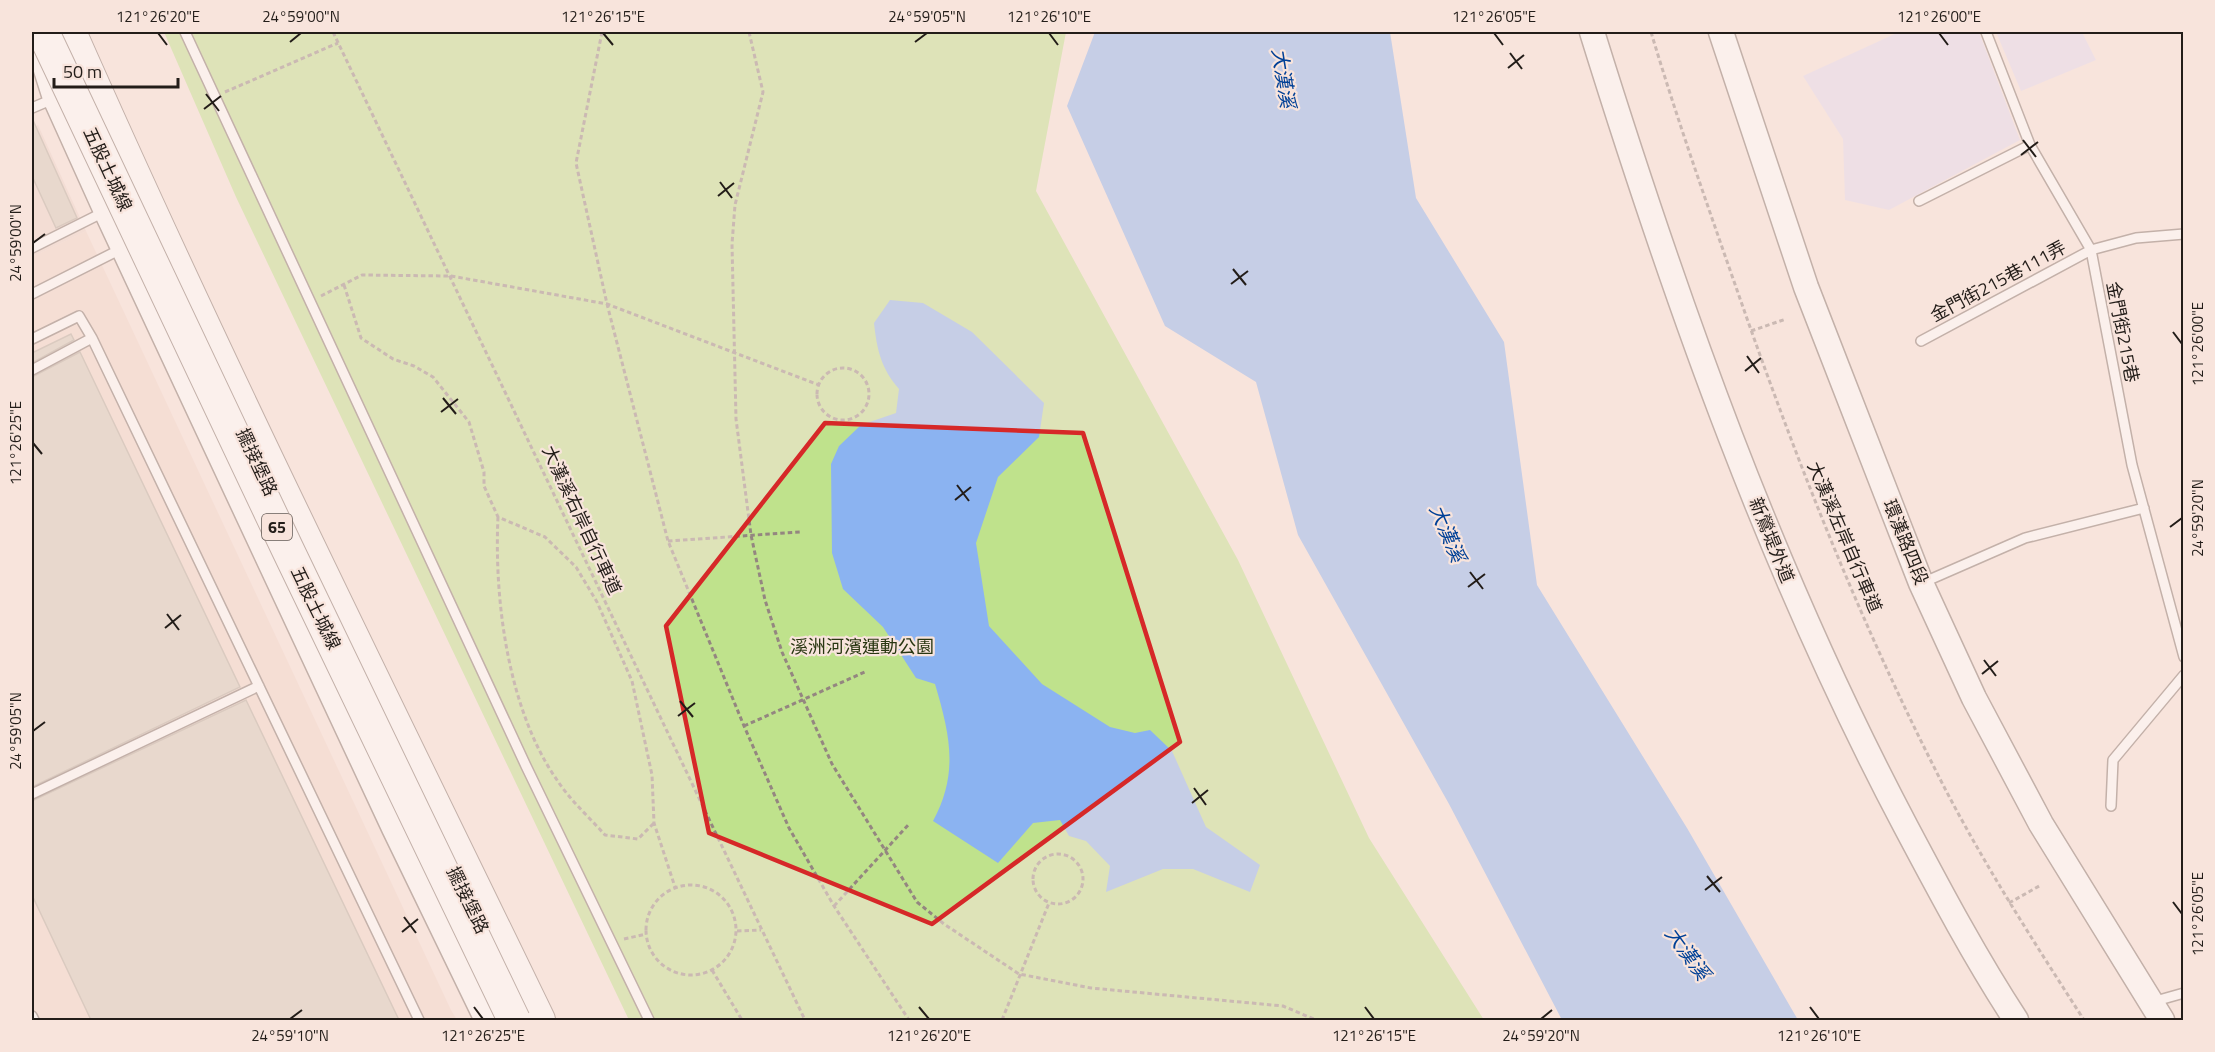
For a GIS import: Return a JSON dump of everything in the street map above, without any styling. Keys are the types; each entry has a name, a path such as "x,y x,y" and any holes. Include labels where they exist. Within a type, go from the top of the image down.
{"highway":[{"name":"五股土城線","path":"44,32 292,558 514,1020"},
{"name":"五股土城線","path":"70,32 114,132 333,594 539,1020"}],"street":[{"name":"擺接堡路","path":"33,32 55,98 123,248 394,828 487,1020"},
{"name":"擺接堡路","path":"55,32 250,447 526,1020"},
{"name":"新鶯堤外道","path":"1592,32 1648,212 1704,373 1793,593 1858,737 1938,887 2016,1020"},
{"name":"環漢路四段","path":"1721,32 1806,287 1921,584 1974,698 2042,824 2156,1012"},
{"path":"222,460 250,447"}],"lane":[{"path":"185,32 526,766 649,1020"},
{"name":"金門街215巷","path":"1986,32 2030,145 2091,250 2132,465 2184,657"},
{"path":"32,108 55,98"},
{"path":"1919,201 2030,145"},
{"path":"32,248 106,211"},
{"name":"金門街215巷111弄","path":"1921,341 2091,250 2136,238 2184,234"},
{"path":"32,294 123,248"},
{"path":"32,339 80,316 419,1020"},
{"path":"32,370 92,338"},
{"path":"1921,584 2025,538 2144,508"},
{"path":"2111,806 2113,760 2184,675"},
{"path":"32,794 259,686"},
{"path":"2156,1012 2173,994 2184,993"}],"path":[{"name":"大漢溪右岸自行車道","path":"333,32 805,1020"},
{"path":"602,32 576,163 607,304 668,541 744,726 789,828 834,906 909,1020"},
{"path":"749,32 763,92 735,205 732,244 737,353 736,419 751,535 765,600 801,700 831,764 917,902 944,924 1019,974 1091,988 1283,1006 1316,1020"},
{"name":"大漢溪左岸自行車道","path":"1651,32 1675,112 1751,331 1803,472 1862,615 1932,764 2009,903 2084,1020"},
{"path":"225,92 339,43"},
{"path":"320,296 362,274 451,276 607,304 819,385"},
{"path":"344,285 361,338 393,359 414,366 434,377 469,422 484,471 484,486 498,517 497,551 508,659 526,724 557,780 605,835 638,839 654,823"},
{"path":"1751,331 1786,319"},
{"path":"846,368 854,370 861,375 868,390 865,406 852,417 844,419 828,415 818,402 819,385 829,372 846,368"},
{"path":"498,517 545,537 576,567 597,602 632,681 652,775 654,823 675,887"},
{"path":"668,541 800,532"},
{"path":"613,637 621,634"},
{"path":"744,726 867,671"},
{"path":"834,906 910,823"},
{"path":"1062,853 1077,861 1081,869 1082,885 1073,899 1057,904 1049,903 1036,893 1032,876 1039,861 1046,856 1062,853"},
{"path":"690,884 705,886 718,893 732,910 737,931 734,947 725,960 712,970 698,975 684,975 669,970 649,949 646,920 652,906 662,894 675,887 690,884"},
{"path":"2009,903 2041,885"},
{"path":"1002,1020 1049,903"},
{"path":"737,931 761,930"},
{"path":"622,939 646,934"},
{"path":"712,970 742,1020"}],"highlighted area":[{"path":"825,423 1083,433 1180,742 932,924 709,833 666,626"}],"shaded area":[{"path":"1899,32 1979,32 2020,140 1889,210 1845,200 1843,139 1803,76"},
{"path":"1996,32 2082,32 2096,60 2021,91"},
{"path":"38,125 86,231 32,257 32,128"},
{"path":"86,231 457,1020 32,1020 32,257"}],"green space":[{"name":"溪洲河濱運動公園","path":"164,32 1066,32 1036,191 1238,560 1369,838 1484,1020 629,1020 236,197"}],"water":[{"name":"大漢溪","path":"1095,32 1390,32 1416,198 1504,342 1537,585 1687,828 1798,1020 1562,1020 1449,804 1298,535 1256,382 1165,326 1067,106"},
{"path":"890,300 923,303 972,332 1044,403 1039,437 998,477 976,543 989,626 1042,684 1110,727 1135,733 1150,730 1172,751 1206,827 1260,865 1250,892 1193,869 1163,869 1106,892 1110,866 1086,841 1069,836 1060,820 1033,823 998,863 933,821 941,803 949,770 948,737 935,684 916,678 883,627 843,589 832,553 831,464 839,446 861,425 896,413 899,389 888,374 881,358 874,323"}],"building":[{"path":"32,118 77,218 56,228 32,176"},
{"path":"71,334 74,340 32,363 32,353"},
{"path":"80,352 240,687 32,787 32,377"},
{"path":"246,700 399,1020 91,1020 32,895 32,801"}]}
